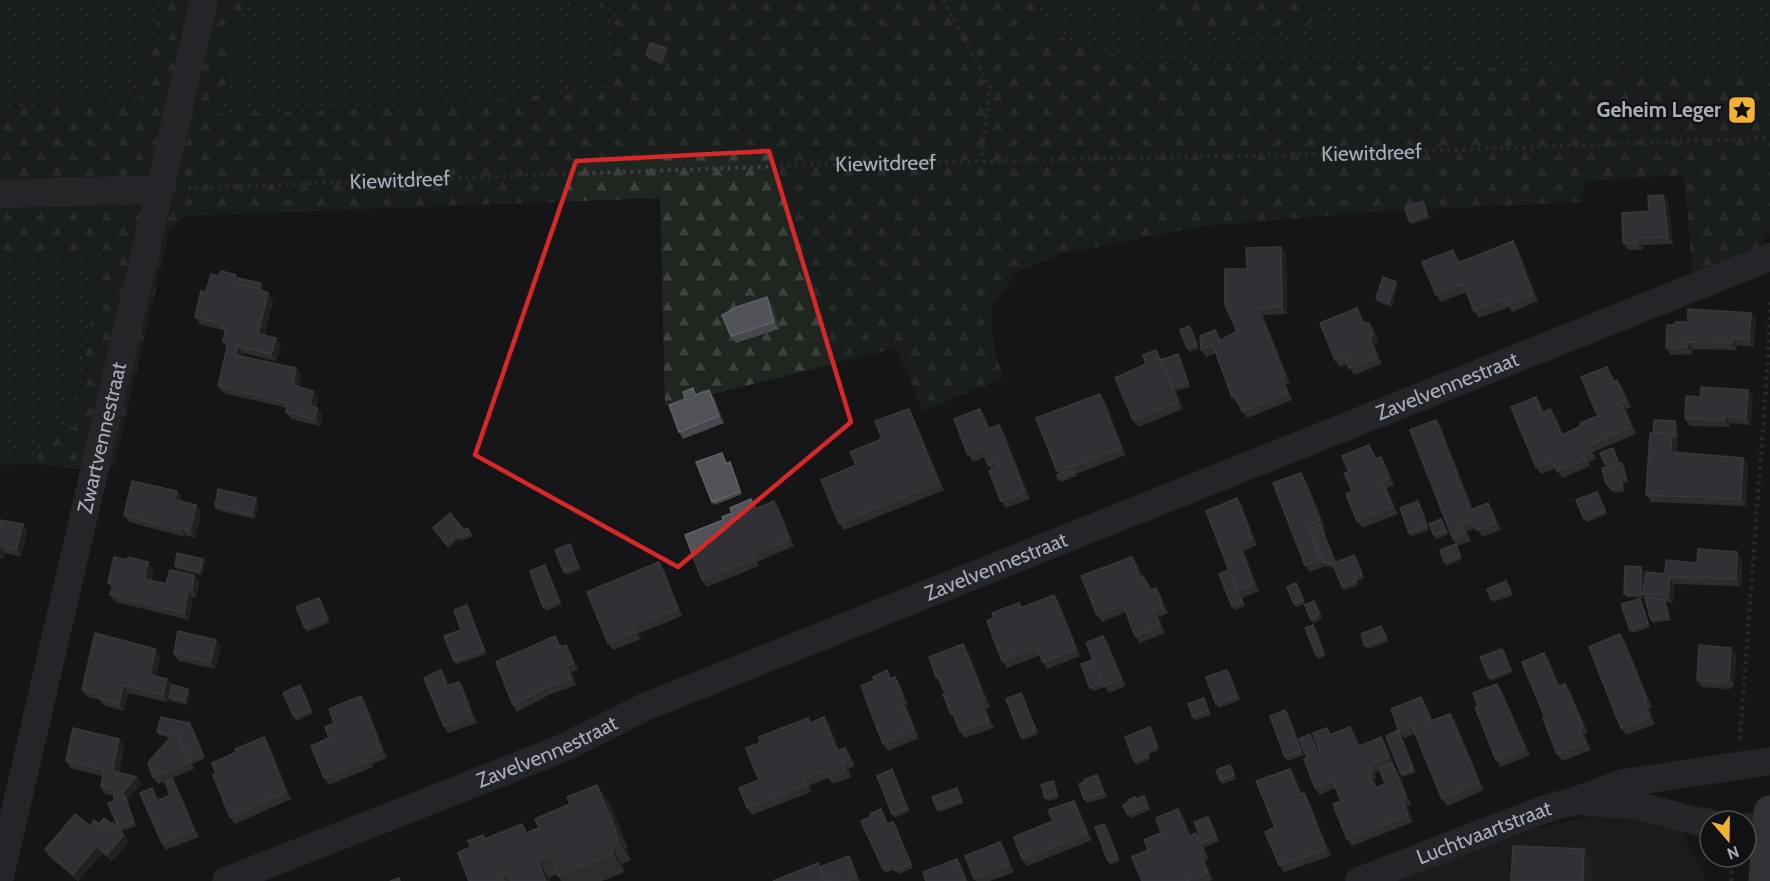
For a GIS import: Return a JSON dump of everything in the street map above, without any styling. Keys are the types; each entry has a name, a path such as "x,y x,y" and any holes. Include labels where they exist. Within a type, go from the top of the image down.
{"main road":[{"path":"1764,825 1765,881"}],"street":[{"name":"Zwartvennestraat","path":"0,876 204,0"},
{"path":"0,194 159,189"},
{"name":"Zavelvennestraat","path":"226,881 562,748 667,698 1770,257"},
{"name":"Luchtvaartstraat","path":"1359,881 1542,810 1624,783 1770,761"},
{"name":"Luchtvaartstraat","path":"1575,801 1636,805 1698,821"}],"path":[{"path":"943,0 990,87 981,161"},
{"name":"Kiewitdreef","path":"159,189 801,165 1378,153 1770,138"},
{"path":"1737,766 1769,360 1770,300"}],"highlighted area":[{"path":"769,151 851,422 678,567 475,455 576,161"}],"shaded area":[{"path":"1598,815 1646,819 1683,830 1688,846 1698,862 1698,869 1702,869 1707,881 1395,881 1533,829"}],"green space":[{"path":"0,0 161,0 140,102 0,108"},
{"path":"161,0 244,0 219,114 356,109 606,91 616,8 443,0 1037,0 1043,28 1089,50 1170,64 1309,62 1770,76 1770,232 1758,248 1693,276 1684,175 1585,181 1582,202 1373,212 1205,226 1060,254 1018,272 992,305 993,342 1003,378 923,411 896,348 665,406 660,198 185,216 170,229 114,467 101,464 77,469 36,464 44,426 74,427 102,255 0,257 0,108 140,102"},
{"path":"244,0 443,0 616,8 607,91 356,109 219,114"},
{"path":"1037,0 1132,0 1132,4 1152,24 1273,34 1307,27 1328,0 1770,0 1770,76 1309,62 1170,64 1089,50 1043,28"},
{"path":"1132,0 1328,0 1307,27 1273,34 1152,24 1132,4"},
{"path":"102,255 74,427 44,426 36,464 0,465 0,257"}],"building":[{"path":"650,43 666,48 662,61 646,55"},
{"path":"1663,195 1668,237 1637,238 1638,243 1623,243 1622,213 1649,211 1648,196"},
{"path":"1423,201 1427,215 1409,221 1405,207"},
{"path":"1513,241 1533,294 1507,305 1505,299 1474,311 1463,284 1436,295 1422,262 1453,250 1458,263"},
{"path":"1281,247 1282,307 1258,308 1285,376 1281,377 1288,393 1242,411 1235,395 1232,397 1213,345 1201,350 1200,336 1215,330 1220,341 1237,331 1225,305 1225,269 1247,269 1246,248"},
{"path":"221,271 236,275 234,283 268,293 258,334 276,338 271,354 238,346 235,355 296,368 293,385 313,391 310,406 317,408 315,419 286,412 288,403 218,386 228,343 223,342 226,329 221,328 223,324 195,317 201,291 206,292 211,274 219,276"},
{"path":"1383,277 1396,282 1389,303 1376,298"},
{"path":"238,278 261,283 259,289 237,284"},
{"path":"767,297 774,322 731,336 722,315 737,307"},
{"path":"1357,308 1362,322 1369,323 1373,334 1370,338 1377,357 1349,368 1344,357 1335,360 1320,323"},
{"path":"1688,309 1751,313 1749,340 1732,338 1732,343 1688,342 1687,347 1666,348 1667,325 1674,325 1675,322 1688,322"},
{"path":"1189,326 1197,344 1187,348 1180,330"},
{"path":"1156,350 1178,402 1133,420 1115,378 1146,364 1143,355"},
{"path":"1178,354 1188,383 1173,388 1161,360"},
{"path":"1607,367 1613,382 1617,380 1626,400 1621,402 1631,427 1589,445 1591,452 1583,455 1585,459 1557,471 1552,461 1536,467 1511,407 1536,397 1542,413 1550,409 1562,435 1581,426 1580,423 1598,416 1581,377"},
{"path":"1701,387 1748,390 1746,418 1725,416 1725,420 1685,419 1686,396 1700,397"},
{"path":"693,388 695,395 709,390 719,416 679,432 669,405 685,399 683,392"},
{"path":"1100,394 1121,448 1057,471 1036,418"},
{"path":"909,409 939,483 839,523 821,480 856,465 850,452 882,439 875,421"},
{"path":"980,409 988,429 999,425 1025,492 1001,501 989,471 999,467 997,462 988,465 982,449 968,455 954,419"},
{"path":"1436,420 1471,510 1488,503 1496,523 1477,530 1473,520 1462,524 1466,534 1453,539 1410,430"},
{"path":"1654,420 1675,421 1675,437 1672,434 1653,433"},
{"path":"1650,433 1672,434 1671,452 1743,458 1741,499 1646,495"},
{"path":"1369,445 1375,459 1381,457 1389,478 1382,481 1393,507 1357,521 1346,494 1352,491 1344,473 1349,472 1342,456"},
{"path":"1613,448 1617,460 1605,464 1600,453"},
{"path":"722,453 726,464 730,462 740,491 712,502 696,462"},
{"path":"1622,463 1626,479 1620,480 1622,487 1611,490 1609,483 1606,484 1602,468"},
{"path":"1073,469 1074,473 1058,479 1057,475"},
{"path":"1301,473 1320,520 1308,525 1321,559 1305,565 1273,483"},
{"path":"132,481 177,491 175,500 196,505 190,531 124,515"},
{"path":"218,489 256,498 252,515 215,506"},
{"path":"1597,492 1605,510 1584,519 1576,500"},
{"path":"1237,498 1252,538 1239,544 1254,584 1237,591 1206,511"},
{"path":"751,499 755,509 774,501 789,539 752,555 754,559 702,580 685,535 723,520 722,517 732,513 730,508"},
{"path":"1418,501 1427,526 1409,533 1400,508"},
{"path":"450,513 464,530 468,528 470,533 458,538 457,534 446,544 433,528"},
{"path":"1441,519 1446,531 1434,535 1429,524"},
{"path":"0,520 23,524 16,550 0,546"},
{"path":"1320,524 1335,563 1354,555 1362,574 1354,577 1356,581 1342,587 1333,564 1323,562 1310,528"},
{"path":"570,544 578,566 564,572 555,550"},
{"path":"1456,544 1460,556 1444,562 1440,550"},
{"path":"1698,549 1737,552 1736,579 1670,577 1668,596 1643,594 1646,572 1665,574 1666,560 1697,563"},
{"path":"177,553 203,559 200,571 175,566"},
{"path":"114,557 128,560 128,557 148,562 144,579 166,584 170,570 194,575 192,590 188,590 184,613 110,595 113,584 108,583"},
{"path":"1132,557 1140,577 1143,576 1150,590 1156,588 1163,606 1154,610 1160,626 1135,636 1123,604 1097,615 1081,576"},
{"path":"659,562 678,609 633,627 636,632 608,643 587,592"},
{"path":"545,565 559,601 543,607 530,571"},
{"path":"1625,566 1641,567 1641,595 1624,594"},
{"path":"1229,570 1242,602 1232,606 1219,574"},
{"path":"1506,581 1510,591 1491,599 1487,589"},
{"path":"1296,583 1303,600 1294,604 1287,587"},
{"path":"1054,595 1076,649 1043,662 1036,647 1002,661 987,621 994,618 992,613 1019,603 1021,608"},
{"path":"319,598 327,619 305,628 296,607"},
{"path":"1645,598 1664,599 1668,616 1651,620"},
{"path":"1640,599 1648,623 1630,630 1621,604"},
{"path":"1314,601 1319,613 1311,620 1305,605"},
{"path":"467,605 484,650 454,661 444,636 461,630 454,610"},
{"path":"1313,625 1323,652 1316,655 1305,628"},
{"path":"1381,626 1386,637 1365,646 1361,634"},
{"path":"178,631 216,640 210,662 174,654"},
{"path":"95,633 155,649 150,675 167,679 163,695 123,685 119,704 98,698 99,694 82,690"},
{"path":"1620,634 1647,700 1644,701 1650,717 1621,728 1589,647"},
{"path":"555,636 560,647 566,645 573,663 567,665 571,678 545,688 513,705 496,662"},
{"path":"1103,636 1121,679 1104,686 1086,643"},
{"path":"963,644 985,700 981,702 989,721 960,731 929,657"},
{"path":"1699,645 1731,648 1729,678 1725,682 1697,680"},
{"path":"1502,649 1510,669 1489,678 1480,657"},
{"path":"1544,653 1558,687 1565,684 1583,726 1579,727 1586,743 1557,754 1522,662"},
{"path":"1093,660 1103,683 1090,688 1081,664"},
{"path":"441,670 447,686 459,682 472,716 444,726 424,678"},
{"path":"887,670 890,679 895,677 914,731 883,744 861,686"},
{"path":"1227,670 1237,696 1216,704 1206,677"},
{"path":"1497,684 1525,748 1496,760 1475,707 1478,706 1473,693"},
{"path":"172,685 188,689 185,701 169,697"},
{"path":"300,685 311,710 294,717 283,693"},
{"path":"1021,693 1036,730 1021,737 1006,699"},
{"path":"361,696 382,751 367,757 369,760 324,778 311,746 329,738 325,727 334,723 329,709"},
{"path":"1421,697 1431,721 1450,714 1479,783 1442,799 1412,726 1399,731 1391,709"},
{"path":"1204,698 1208,711 1193,717 1188,704"},
{"path":"1285,710 1301,751 1285,757 1270,716"},
{"path":"161,717 189,722 203,755 189,761 176,731 172,735 157,732"},
{"path":"824,717 837,751 845,748 850,759 843,762 846,770 828,777 825,771 804,779 806,785 747,808 739,788 759,780 746,748 760,743 759,737 808,718 810,723"},
{"path":"1150,727 1157,747 1146,751 1148,756 1134,761 1125,737"},
{"path":"1350,727 1358,747 1381,737 1389,757 1369,766 1371,771 1369,773 1375,788 1385,784 1379,768 1392,763 1406,797 1402,799 1408,815 1347,839 1333,804 1341,801 1332,780 1315,788 1299,739 1310,734 1317,753 1320,752 1313,733 1327,728 1330,735"},
{"path":"73,728 119,739 112,771 136,777 123,792 101,787 104,770 66,761"},
{"path":"1398,730 1413,769 1401,774 1386,736"},
{"path":"176,731 189,762 153,777 148,763"},
{"path":"264,737 286,792 230,817 213,775 216,773 212,763 237,752 235,749"},
{"path":"1230,765 1234,775 1220,780 1216,770"},
{"path":"892,769 907,808 892,814 877,776"},
{"path":"1290,769 1300,795 1304,793 1326,849 1279,865 1265,832 1275,827 1256,781"},
{"path":"1097,775 1104,793 1084,799 1079,784"},
{"path":"172,778 194,830 162,843 140,793 152,788 157,801 170,795 165,782"},
{"path":"1053,781 1057,795 1045,798 1041,785"},
{"path":"597,785 619,843 610,846 613,854 558,876 550,855 537,860 545,880 543,881 511,881 508,872 501,874 504,881 469,881 458,853 471,847 468,841 483,835 485,839 522,824 526,833 539,828 535,819 570,804 567,797"},
{"path":"957,788 961,800 937,809 932,797"},
{"path":"114,793 124,795 134,822 118,827 108,803 114,801"},
{"path":"1144,796 1148,806 1127,814 1123,805 1135,797 1136,799"},
{"path":"1074,801 1087,833 1022,859 1014,837 1053,821 1048,810"},
{"path":"881,809 887,824 893,822 911,864 895,871 893,865 883,869 861,821"},
{"path":"1178,809 1189,836 1196,833 1204,852 1200,853 1208,873 1187,881 1142,881 1132,857 1148,850 1144,840 1161,833 1156,818"},
{"path":"75,814 90,826 94,820 106,830 113,823 120,829 123,836 107,854 97,846 73,874 45,850"},
{"path":"1208,817 1216,837 1201,843 1194,822"},
{"path":"104,818 112,824 106,830 99,824"},
{"path":"1104,824 1118,858 1108,861 1095,827"},
{"path":"1000,842 1009,865 974,878 965,856"},
{"path":"1513,846 1584,849 1583,881 1511,881"},
{"path":"849,856 857,877 848,881 840,881 840,879 826,881 820,867"},
{"path":"957,859 966,881 926,881 923,872"},
{"path":"818,863 825,881 773,881"}],"place":[{"name":"Geheim Leger","path":"1742,110"}]}
